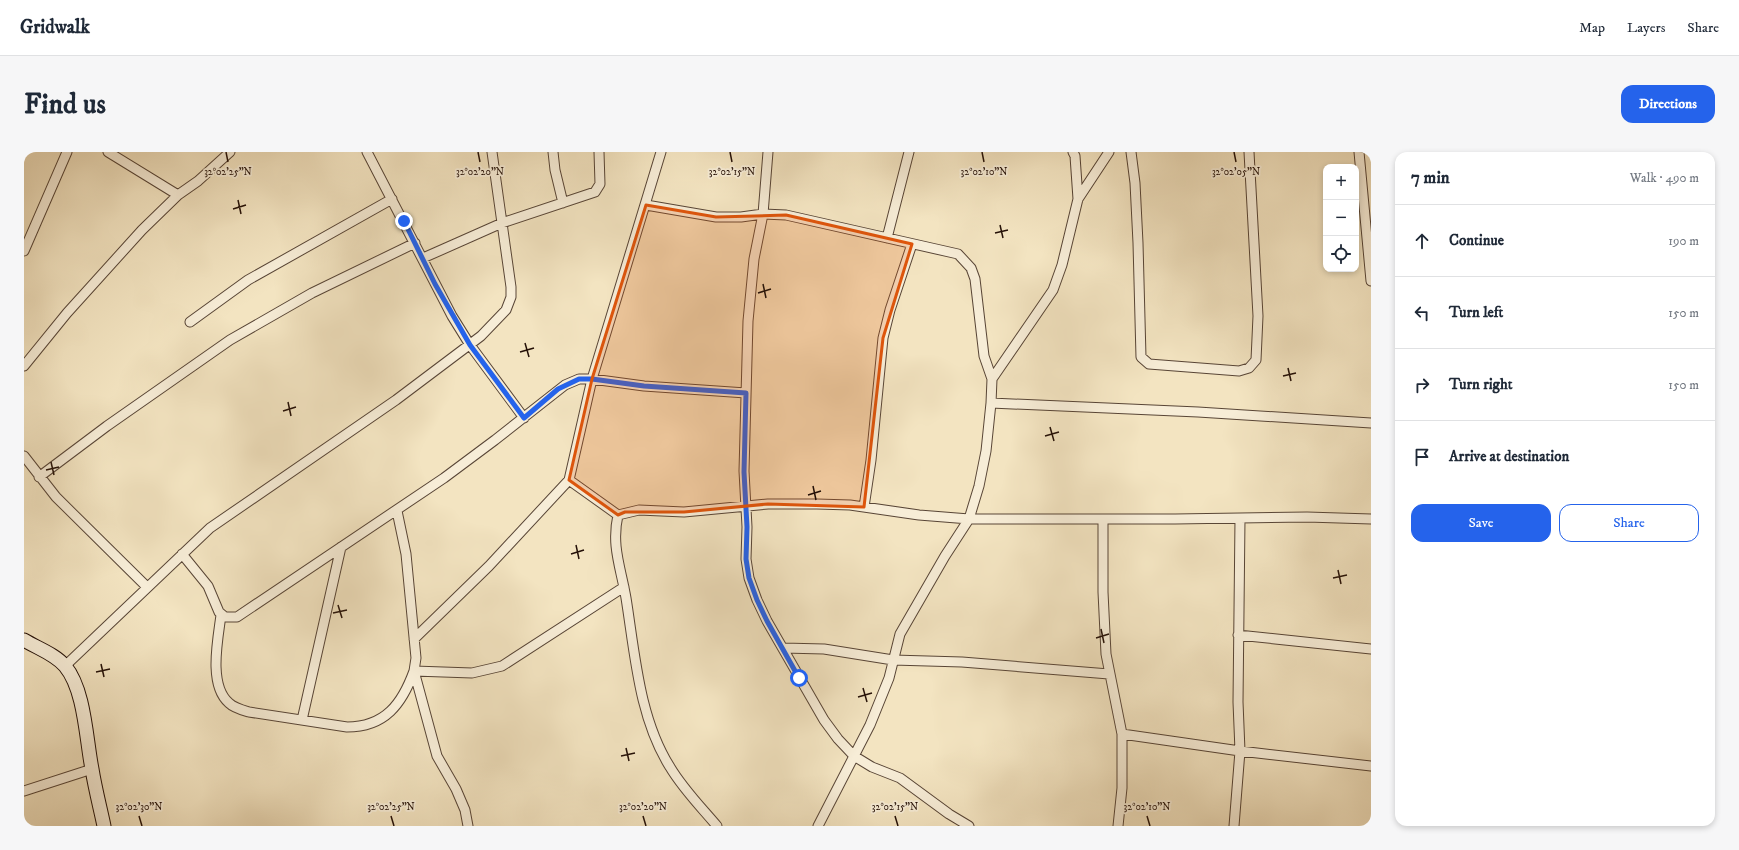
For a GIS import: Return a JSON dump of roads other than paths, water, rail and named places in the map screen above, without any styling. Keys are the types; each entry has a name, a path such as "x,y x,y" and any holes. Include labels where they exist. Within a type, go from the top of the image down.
{"street":[{"path":"24,251 67,152"},
{"path":"108,152 178,196"},
{"path":"24,366 68,313 142,230 178,196 198,181 230,152"},
{"path":"367,152 470,345 524,418"},
{"path":"65,666 210,528 396,400 470,345 502,317 509,304 511,292 510,271 492,152"},
{"path":"553,152 555,170 563,203"},
{"path":"423,258 502,223 590,194 598,189 600,184 599,152"},
{"path":"414,639 489,566 569,480 592,379 661,152"},
{"path":"768,152 763,214 750,291 744,472 746,506 746,559 749,578 757,600 783,648 824,720 838,739 854,756 872,767 900,778 949,814 969,826"},
{"path":"887,238 909,152"},
{"path":"1073,152 1075,156 1078,199"},
{"path":"992,379 1053,290 1062,265 1078,199 1109,152"},
{"path":"1131,152 1135,183 1138,243 1141,358 1149,364 1239,371 1249,368 1256,360 1258,316 1249,152"},
{"path":"1359,152 1371,281"},
{"path":"190,322 248,280 392,199"},
{"path":"646,205 716,217 741,217 763,214 786,215 808,219 958,254 971,268 975,279 984,356 992,379 986,451 979,486 969,519 907,620 897,644 878,705 818,826"},
{"path":"39,477 107,426 230,340 312,293 416,243"},
{"path":"864,507 871,460 883,338 890,310 912,244"},
{"path":"221,615 228,618 241,615 397,511 524,418 562,387 579,379 592,379 644,386 746,393"},
{"path":"991,404 1198,412 1371,423"},
{"path":"24,456 39,477 70,512 147,587"},
{"path":"569,480 618,515"},
{"path":"618,515 631,510 684,512 768,504 810,504 864,507 919,515 969,519 1103,520 1307,517 1371,520"},
{"path":"182,554 208,586 221,615 217,666 218,680 225,698 229,703 239,709 302,720 347,727 368,725 387,716 394,707 411,680 416,658 406,554 397,511"},
{"path":"618,515 614,538 615,550 624,587 642,693 649,720 669,766 684,787 717,826"},
{"path":"1234,826 1240,751 1238,635 1240,519"},
{"path":"1103,520 1104,625 1109,674 1122,734 1122,788 1118,826"},
{"path":"302,720 341,547"},
{"path":"414,671 472,673 498,668 624,587"},
{"path":"1238,635 1371,649"},
{"path":"24,640 53,656 65,666 75,684 104,826"},
{"path":"783,648 824,648 893,660 962,662 1109,674"},
{"path":"414,671 435,750 456,789 465,810 468,826"},
{"path":"1122,734 1240,751 1371,766"},
{"path":"24,791 92,769"}]}
